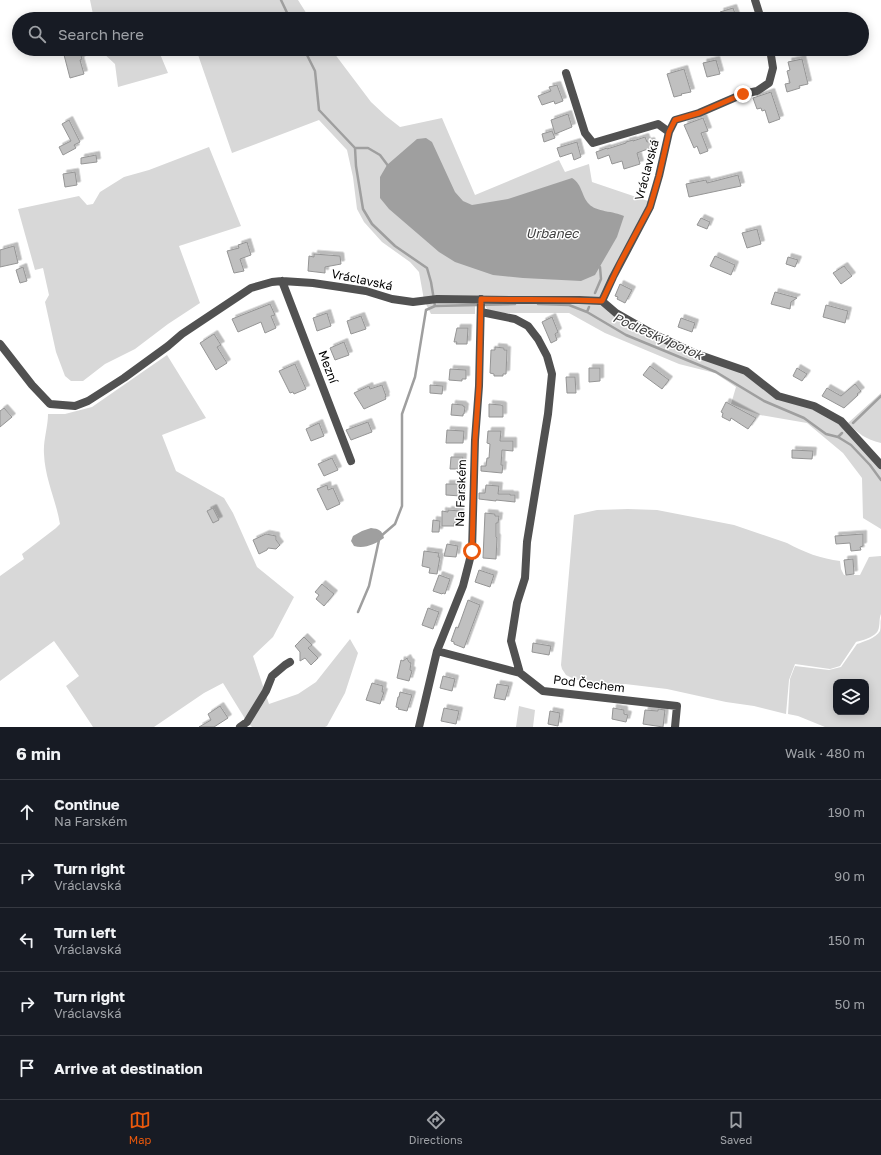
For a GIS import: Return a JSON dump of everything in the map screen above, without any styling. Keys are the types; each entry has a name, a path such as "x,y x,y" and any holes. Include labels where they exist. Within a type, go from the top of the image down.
{"street":[{"path":"755,0 759,12"},
{"name":"Vráclavská","path":"0,344 32,386 50,404 75,406 88,401 124,378 182,334 251,288 272,282 282,281 340,286 413,302 434,299 481,305 514,300 602,301 616,270 650,207 669,132 675,120 699,113 743,94 757,91 769,83 773,68 771,56"},
{"name":"Vráclavská","path":"566,73 585,133 593,143 658,124 669,132"},
{"name":"Mezní","path":"282,281 351,461"},
{"path":"602,301 616,313 651,333 694,353 746,371 778,396 814,406 841,421 881,465"},
{"path":"481,305 528,326 538,339 547,356 552,374 548,414 528,542 525,578 517,603 512,641 520,673"},
{"name":"Na Farském","path":"419,727 438,651 463,586 472,551 481,305"},
{"name":"Pod Čechem","path":"438,651 520,673 543,691 677,706 675,727"},
{"path":"240,727 247,722 266,691 272,676 290,662"}],"shaded area":[{"path":"90,0 298,0 306,12 93,12"},
{"path":"106,56 161,56 168,73 118,87 115,64"},
{"path":"198,56 336,56 371,102 400,127 442,118 475,195 559,160 565,172 589,164 592,182 651,202 602,301 475,299 475,314 431,314 424,300 419,272 410,262 382,242 364,222 357,209 353,177 347,150 319,120 232,153"},
{"path":"209,147 241,226 179,246 200,303 168,324 135,349 105,364 83,381 71,381 65,376 56,352 45,302 49,295 43,268 35,270 18,209 79,196 87,205 93,204 100,192 124,177 149,170"},
{"path":"484,301 602,303 616,315 746,373 777,397 813,408 840,422 881,467 881,529 863,518 862,478 843,453 807,423 760,415 731,404 736,387 715,373 679,364 605,333 569,313 499,313 488,310"},
{"path":"167,355 206,418 162,435 176,471 224,498 233,513 257,567 294,597 273,637 253,656 269,704 298,694 316,682 350,639 358,653 345,693 327,726 325,727 252,727 247,722 223,683 204,693 154,727 93,727 66,686 79,676 54,641 0,681 0,576 24,559 22,554 60,524 48,481 44,454 48,414 65,414 92,407"},
{"path":"881,393 881,443 863,436 848,423"},
{"path":"597,510 657,510 734,525 787,543 813,555 840,561 841,569 844,575 860,575 869,557 881,556 881,614 878,630 870,638 856,642 840,666 830,669 795,664 789,680 786,714 754,706 726,702 667,689 625,684 595,684 574,679 566,675 561,665 574,515"},
{"path":"881,618 881,727 825,727 798,716 788,714 790,679 795,666 829,670 841,667 857,644 876,636 880,629"},
{"path":"519,706 535,710 533,727 516,727"}],"water":[{"name":"Urbanec","path":"426,138 432,142 455,192 463,201 472,205 508,199 572,178 576,181 586,201 592,207 624,216 617,237 595,275 581,281 493,275 455,262 439,252 389,209 380,198 380,177 387,165 417,139"},
{"path":"371,528 380,530 384,538 370,545 362,547 354,546 351,541 353,536"}],"building":[{"path":"733,8 734,12 720,12"},
{"path":"64,56 81,56 82,59 80,60 84,74 70,78"},
{"path":"802,59 808,84 799,86 800,88 787,92 785,84 790,83 787,71 790,70 788,62"},
{"path":"716,60 720,74 707,77 703,63"},
{"path":"684,69 691,92 674,97 667,74"},
{"path":"557,85 563,101 555,104 554,101 542,105 538,96 551,91 549,87"},
{"path":"771,92 780,119 769,123 765,110 762,111 761,108 757,109 753,98"},
{"path":"568,114 572,127 555,134 551,120"},
{"path":"703,118 708,131 701,133 708,151 700,154 697,146 694,148 684,125"},
{"path":"69,120 80,142 74,145 76,148 63,155 59,147 71,141 62,124"},
{"path":"552,131 555,138 544,142 542,134"},
{"path":"645,137 647,142 651,141 653,147 637,153 640,164 624,169 622,161 612,164 609,155 598,159 596,152"},
{"path":"577,142 581,157 574,160 572,153 560,157 557,148"},
{"path":"96,155 97,162 81,164 81,158"},
{"path":"75,172 77,185 65,187 63,174"},
{"path":"738,175 741,186 689,197 686,184 706,180 707,183"},
{"path":"701,218 710,222 707,229 697,225"},
{"path":"757,229 761,244 747,248 742,233"},
{"path":"247,242 251,255 240,259 244,271 234,273 227,251 239,248 238,245"},
{"path":"14,246 18,263 0,267 0,250"},
{"path":"314,254 340,256 341,264 325,267 325,273 308,271 309,256 314,257"},
{"path":"715,256 735,265 731,275 710,266"},
{"path":"788,257 798,260 795,267 786,264"},
{"path":"844,266 852,276 841,284 833,273"},
{"path":"23,267 27,281 20,283 16,270"},
{"path":"620,284 632,290 625,303 617,299 618,297 615,296"},
{"path":"775,292 797,298 791,302 790,309 771,304"},
{"path":"270,304 275,315 271,316 276,328 265,333 261,322 238,332 232,319"},
{"path":"826,305 848,311 845,323 823,317"},
{"path":"327,313 331,326 317,331 313,318"},
{"path":"361,316 366,329 351,334 347,321"},
{"path":"552,317 558,332 555,334 557,340 551,343 542,322"},
{"path":"681,318 695,323 692,332 678,327"},
{"path":"457,328 468,328 467,344 456,344 457,342 454,342"},
{"path":"214,334 221,345 217,347 227,363 216,370 200,343"},
{"path":"344,342 349,355 335,360 330,348"},
{"path":"495,347 504,348 504,350 507,350 506,374 503,374 503,376 494,376 494,374 490,373 491,350 495,350"},
{"path":"295,364 306,389 294,394 293,392 290,393 279,371"},
{"path":"650,366 669,380 662,389 643,375"},
{"path":"589,368 600,368 600,381 589,382"},
{"path":"797,368 807,374 802,381 793,376"},
{"path":"450,369 466,370 466,379 462,379 462,381 449,380"},
{"path":"566,377 575,377 576,393 567,393"},
{"path":"855,384 861,391 844,408 822,396 827,388 841,396"},
{"path":"382,385 386,399 364,409 354,393 369,386 370,389"},
{"path":"430,385 443,386 442,394 430,393"},
{"path":"726,402 756,418 748,429 731,418 730,421 722,417 723,413 721,412"},
{"path":"452,404 463,405 465,407 463,416 451,415"},
{"path":"489,404 503,406 503,417 489,417"},
{"path":"4,408 12,417 0,427 0,411"},
{"path":"368,422 372,432 351,440 346,430"},
{"path":"319,423 324,436 311,441 306,429"},
{"path":"447,430 464,431 463,443 446,443"},
{"path":"488,431 501,431 500,441 513,441 513,451 502,450 502,473 481,471 481,466 486,466 487,458 489,458 490,444 487,443"},
{"path":"792,450 813,451 812,459 792,458"},
{"path":"451,457 463,457 462,469 450,469"},
{"path":"332,458 338,470 324,476 318,464"},
{"path":"446,484 462,484 461,496 446,495"},
{"path":"327,485 328,490 333,488 340,504 327,510 317,489"},
{"path":"486,485 499,486 498,494 515,495 515,502 479,499 479,493 485,493"},
{"path":"213,508 219,520 213,523 207,511"},
{"path":"448,510 460,511 460,523 454,523 454,526 442,526 442,511 448,512"},
{"path":"485,513 499,516 498,523 496,523 496,559 483,558"},
{"path":"433,520 440,521 439,532 432,532"},
{"path":"266,534 276,536 276,540 280,545 276,549 268,548 259,554 253,540"},
{"path":"863,534 863,546 860,547 861,550 851,551 850,543 836,544 835,536"},
{"path":"447,544 458,546 456,557 444,556"},
{"path":"424,551 439,553 438,557 440,557 437,574 429,573 430,568 422,566"},
{"path":"853,559 854,574 846,575 844,560"},
{"path":"479,570 494,575 490,587 475,582"},
{"path":"439,575 450,579 445,594 433,591"},
{"path":"322,584 334,594 324,606 316,599 319,595 315,592"},
{"path":"468,600 480,605 464,648 454,644 454,642 451,641 456,627 458,628"},
{"path":"428,608 439,612 433,629 422,625"},
{"path":"304,637 312,645 308,648 318,658 311,665 305,658 300,661 300,652 295,646"},
{"path":"533,643 551,646 549,655 532,652"},
{"path":"407,658 411,663 410,670 412,671 409,681 397,678 401,660 403,661"},
{"path":"443,676 455,679 452,691 440,688"},
{"path":"372,683 383,686 382,692 384,692 380,704 366,700"},
{"path":"497,684 509,686 505,700 494,698"},
{"path":"400,692 412,695 407,711 396,707"},
{"path":"220,706 228,718 214,727 199,727 211,720 208,714"},
{"path":"444,708 459,711 456,724 441,721"},
{"path":"613,708 624,710 624,714 628,715 626,722 612,719"},
{"path":"658,709 665,710 663,727 643,724 645,710 658,711"},
{"path":"550,711 560,713 558,726 548,724"}],"waterway":[{"name":"Podleský potok","path":"281,0 287,12"},
{"name":"Podleský potok","path":"308,56 315,71 319,110 355,148 356,166 363,209 372,224 395,246 427,268 435,306 515,304"},
{"path":"355,148 368,148 380,155 389,167"},
{"path":"595,293 601,279 600,267 598,266"},
{"name":"Podleský potok","path":"538,304 569,305 587,312 626,335 716,372 764,401 804,418 826,434 838,437 851,445 870,465 881,480"},
{"path":"381,536 395,524 402,506 402,414 415,377 426,310 435,306"},
{"name":"Podleský potok","path":"587,312 589,307"},
{"path":"853,423 881,396"},
{"name":"Podleský potok","path":"838,437 842,433"},
{"path":"358,612 369,586 379,540"}],"route":[{"path":"472,551 481,299 602,301 620,263 650,207 669,132 675,120 699,113 743,94"}]}
